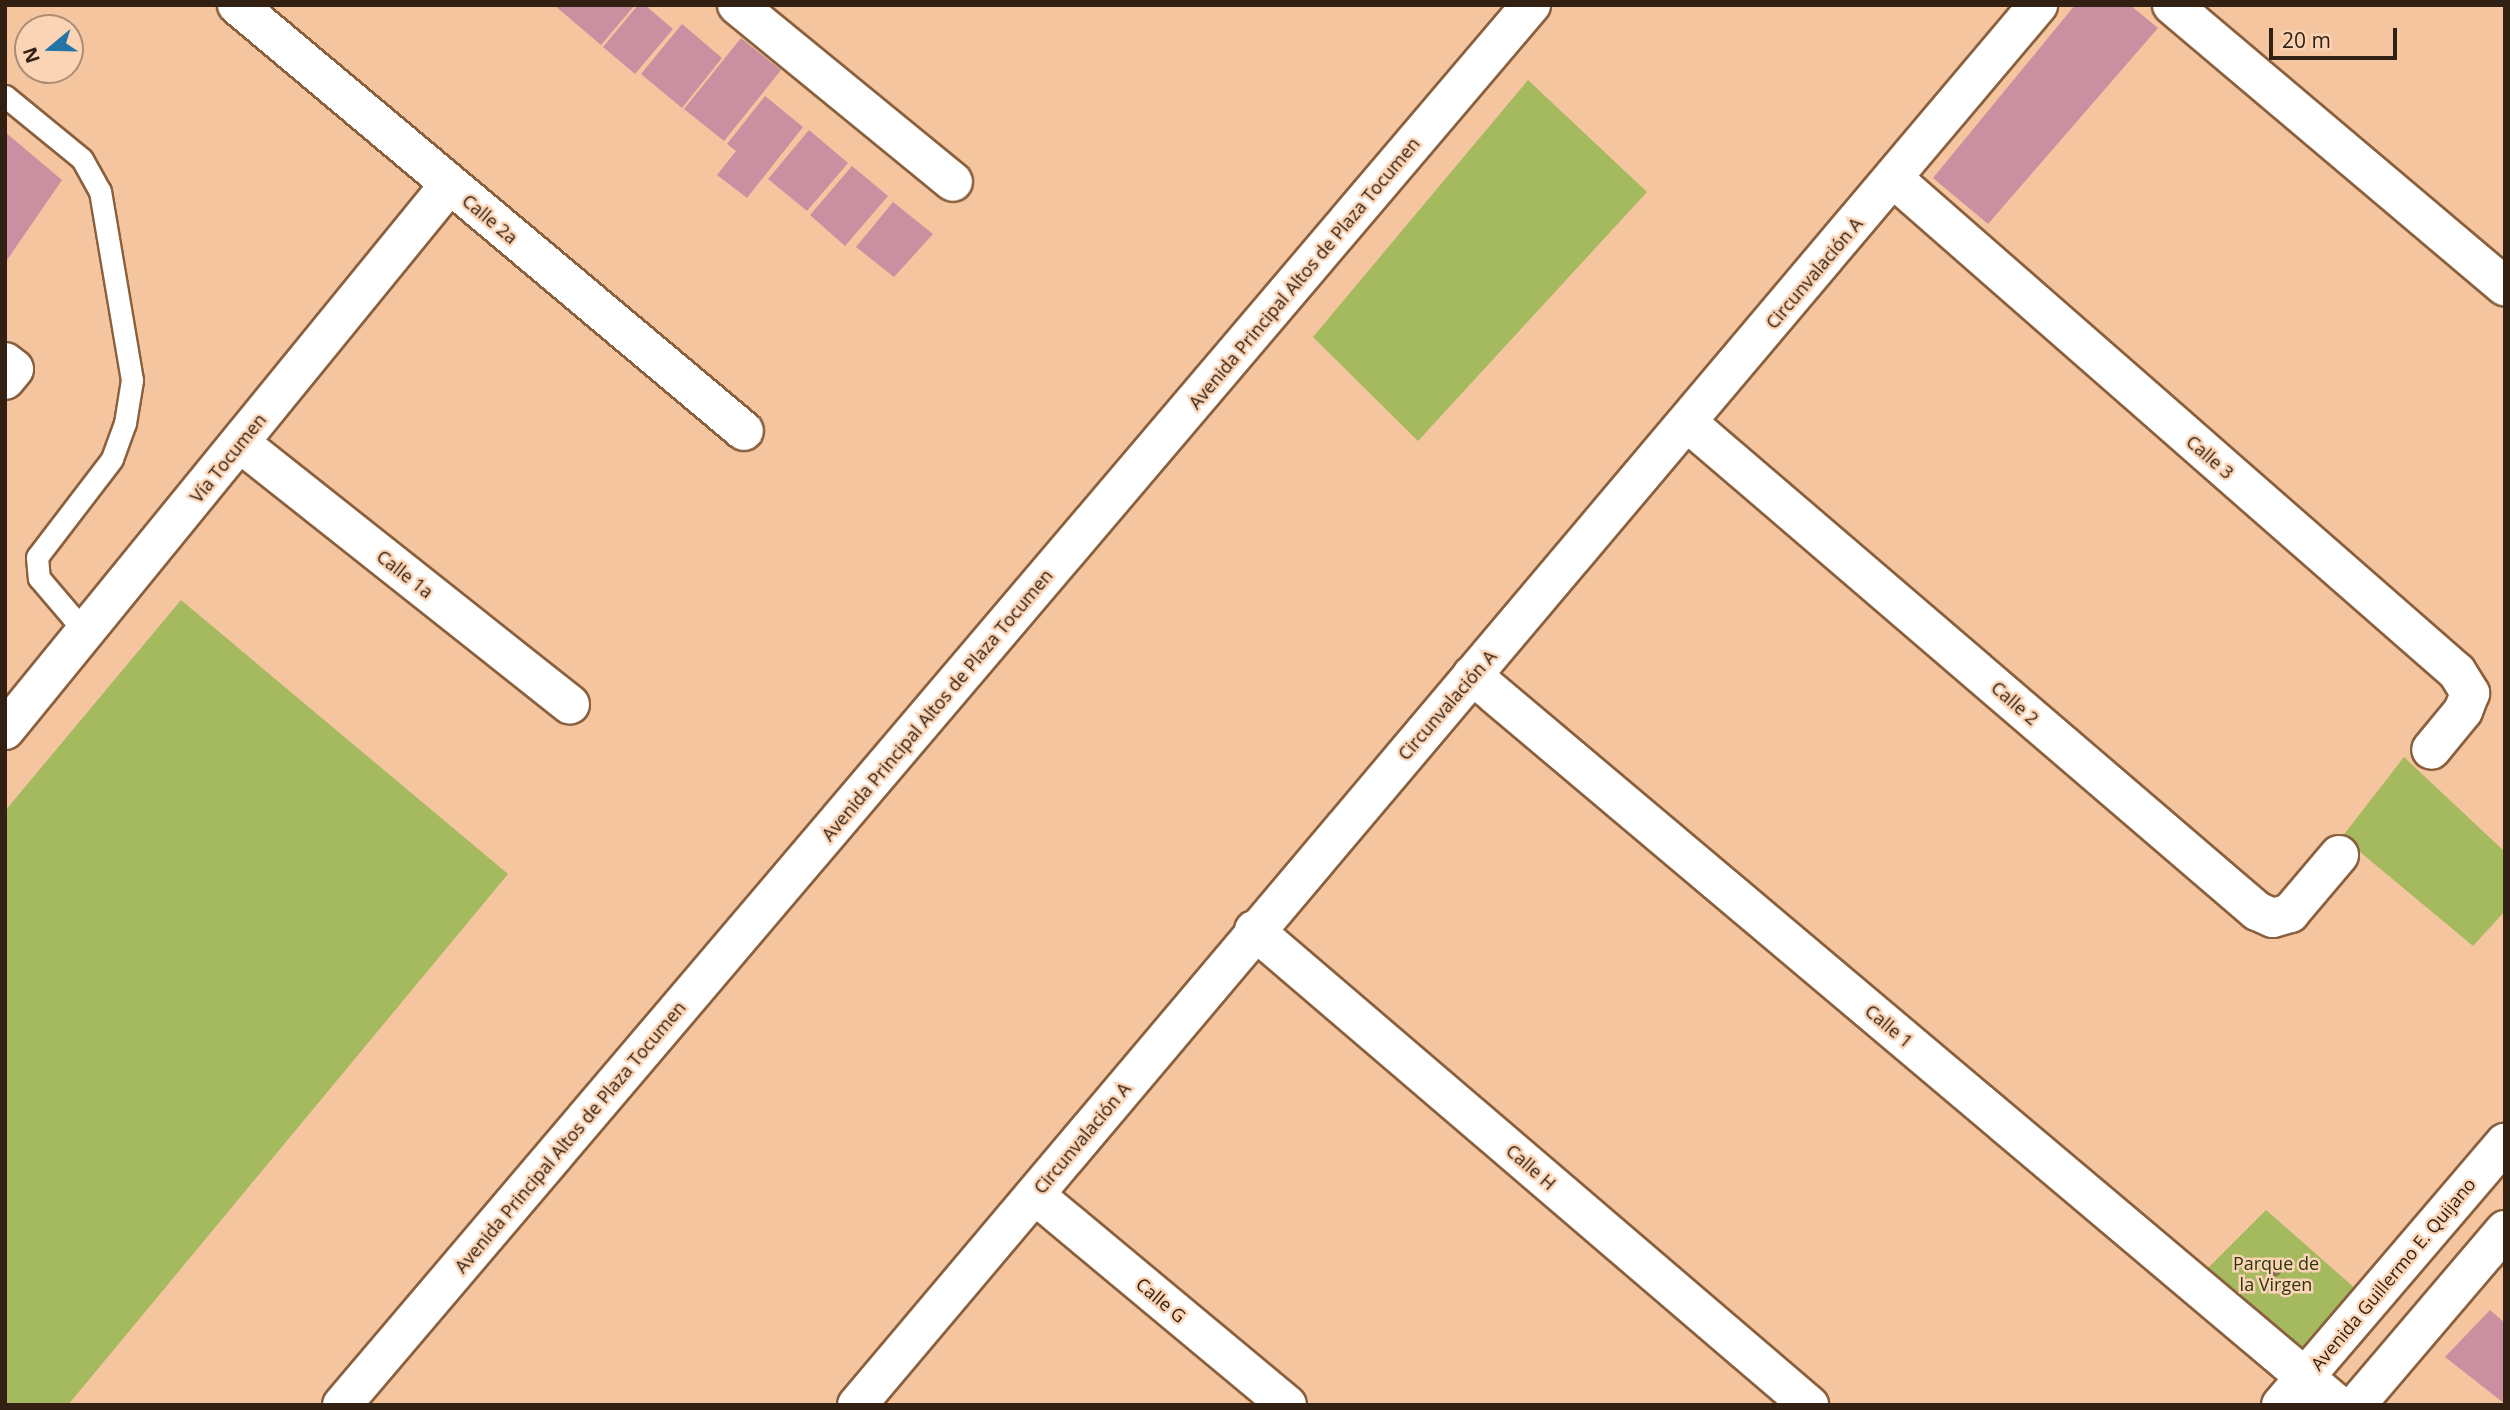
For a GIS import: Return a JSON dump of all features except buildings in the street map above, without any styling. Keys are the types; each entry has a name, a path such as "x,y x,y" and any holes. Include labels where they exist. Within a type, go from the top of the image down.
{"street":[{"name":"Calle 2a","path":"237,5 744,431"},
{"path":"737,5 953,182"},
{"name":"Avenida Principal Altos de Plaza Tocumen","path":"342,1405 1531,5"},
{"name":"Circunvalación A","path":"857,1405 1254,930 1688,423 2038,5"},
{"path":"2172,5 2505,286"},
{"name":"Calle 3","path":"1894,179 2457,673 2470,693 2463,710 2431,750"},
{"name":"Vía Tocumen","path":"5,730 449,185"},
{"path":"5,362 14,369 5,380"},
{"name":"Calle 2","path":"1688,423 2257,911 2273,918 2290,914 2339,855"},
{"name":"Calle 1a","path":"240,443 570,705"},
{"name":"Calle 1","path":"1472,675 2293,1391 2338,1405"},
{"name":"Calle H","path":"1254,930 1809,1405"},
{"name":"Avenida Guillermo E. Quijano","path":"2293,1391 2505,1143"},
{"name":"Calle G","path":"1035,1195 1287,1405"},
{"path":"2356,1405 2505,1230"}],"lane":[{"path":"5,96 82,159 100,191 132,380 125,423 112,458 37,557 39,578 85,632"}],"green space":[{"path":"1528,80 1647,192 1418,441 1313,337"},
{"path":"181,600 508,874 68,1405 5,1405 5,811"},
{"path":"2404,757 2505,852 2505,911 2473,946 2342,837"},
{"name":"Parque de la Virgen","path":"2266,1210 2357,1290 2301,1350 2207,1269"}]}
